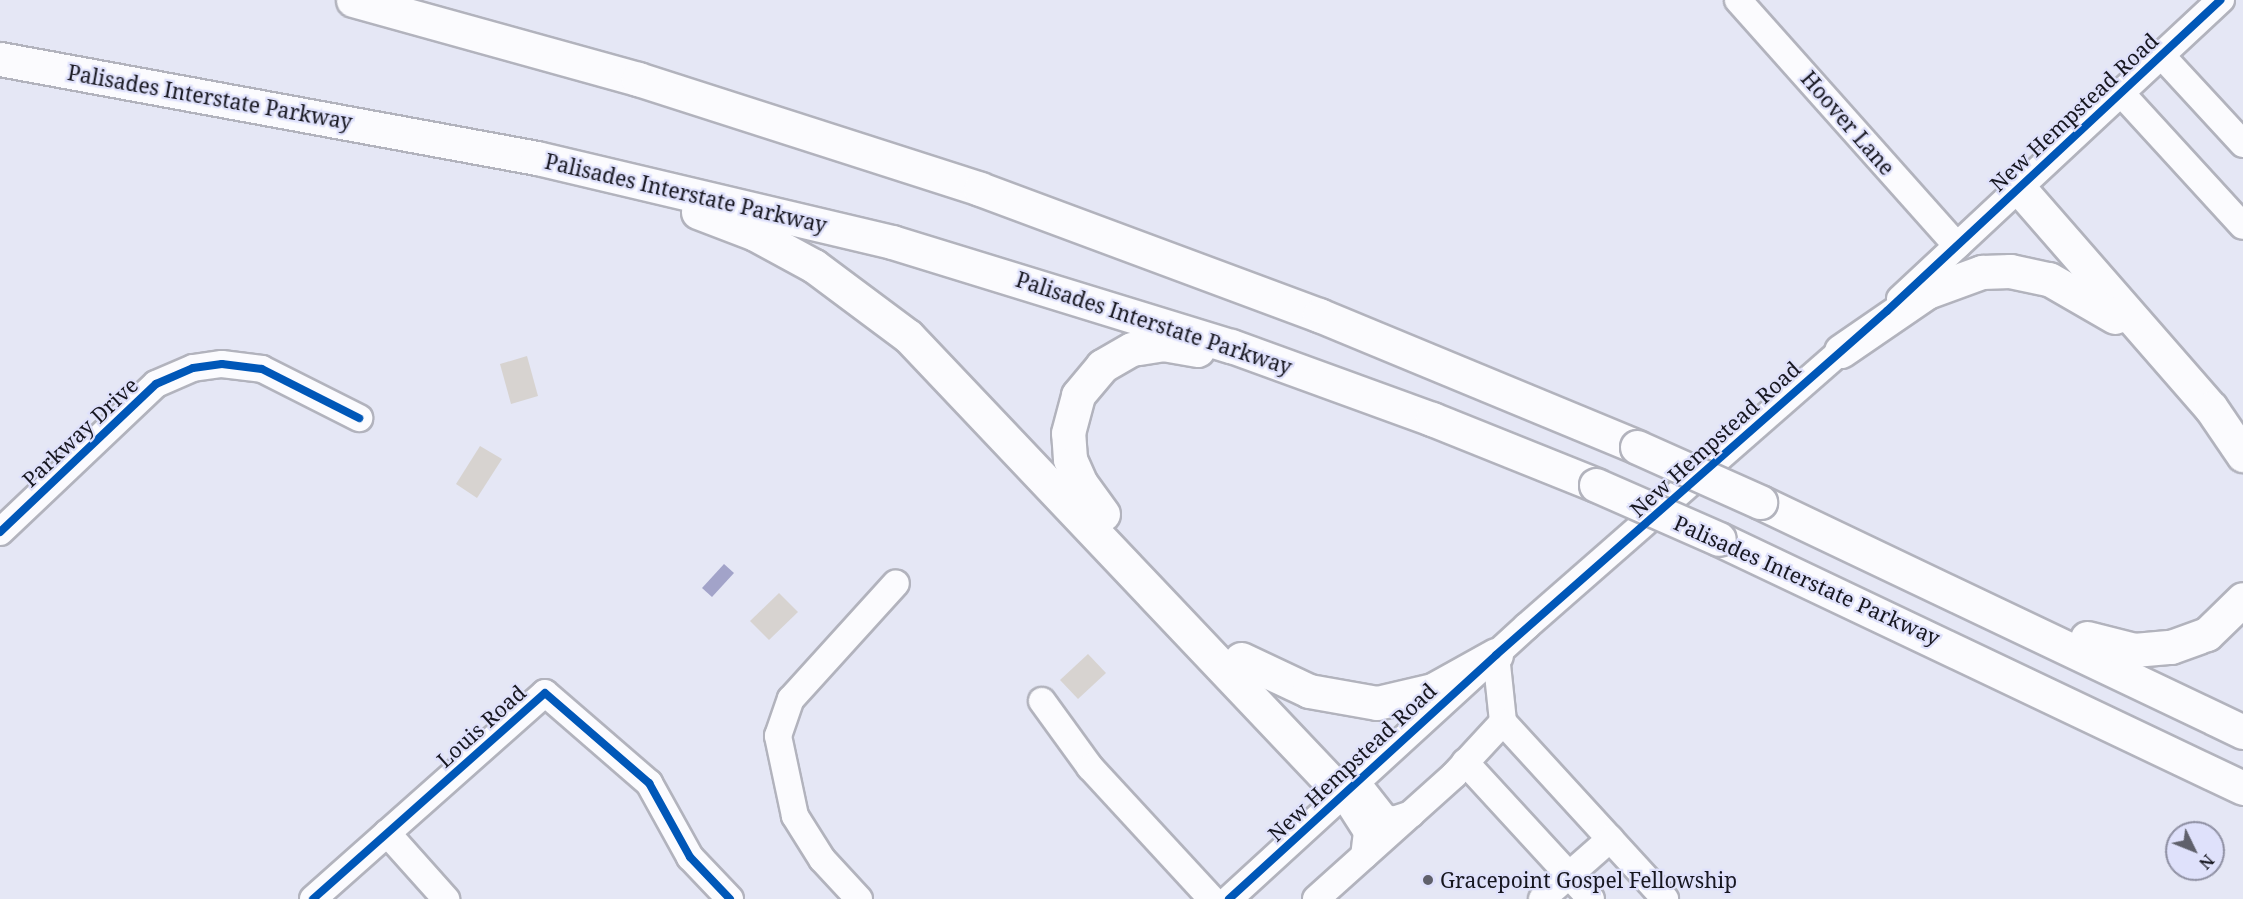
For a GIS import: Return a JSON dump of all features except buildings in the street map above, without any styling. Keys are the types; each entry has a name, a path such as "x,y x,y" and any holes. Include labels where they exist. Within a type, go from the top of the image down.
{"highway":[{"path":"353,0 649,82 980,189 1309,311 1637,447 1760,502 2243,732"},
{"name":"Palisades Interstate Parkway","path":"0,59 468,145 703,194 957,260 1163,323 1432,418 1596,485 1958,648 2243,788"},
{"path":"468,145 732,224 795,254 853,291 957,384 1351,790"},
{"path":"2026,182 2143,332 2211,408 2243,455"},
{"path":"2026,182 2243,420"},
{"path":"1841,351 1941,285 1996,271 2037,275 2063,284 2143,332"},
{"path":"1351,790 1241,658 1081,484 1070,459 1068,433 1073,408 1089,379 1132,349 1174,345 1432,418"},
{"path":"1813,526 2121,648 2159,650 2196,639 2226,619 2243,599"},
{"path":"1241,658 1309,691 1377,703 1433,690 1496,655"}],"street":[{"name":"Hoover Lane","path":"1738,0 1957,246"},
{"name":"New Hempstead Road","path":"1229,899 1351,790 1496,655 1957,246 2221,0"},
{"path":"2161,55 2243,144"},
{"path":"2121,93 2243,226"},
{"name":"Parkway Drive","path":"0,532 156,384 193,368 222,364 262,369 359,418"},
{"path":"859,899 822,859 795,816 778,736 791,699 896,583"},
{"path":"1496,655 1503,722 1665,899"},
{"name":"Louis Road","path":"313,899 545,693 649,783 690,857 730,899"},
{"path":"1042,701 1090,767 1212,899"},
{"path":"1316,899 1411,814 1503,722"},
{"path":"1465,762 1591,899"},
{"path":"1351,790 1384,817 1393,820 1411,814"},
{"path":"1351,790 1367,832 1364,856"},
{"path":"387,833 446,899"},
{"path":"1542,899 1610,839"}],"water":[{"path":"724,564 734,573 712,597 702,588"}],"cycle path":[{"path":"1229,899 1496,655 1887,311 2221,0"},
{"path":"0,532 156,384 193,368 222,364 262,369 359,418"},
{"path":"313,899 545,693 649,783 690,857 730,899"}],"place":[{"name":"Gracepoint Gospel Fellowship","path":"1428,880"}]}
